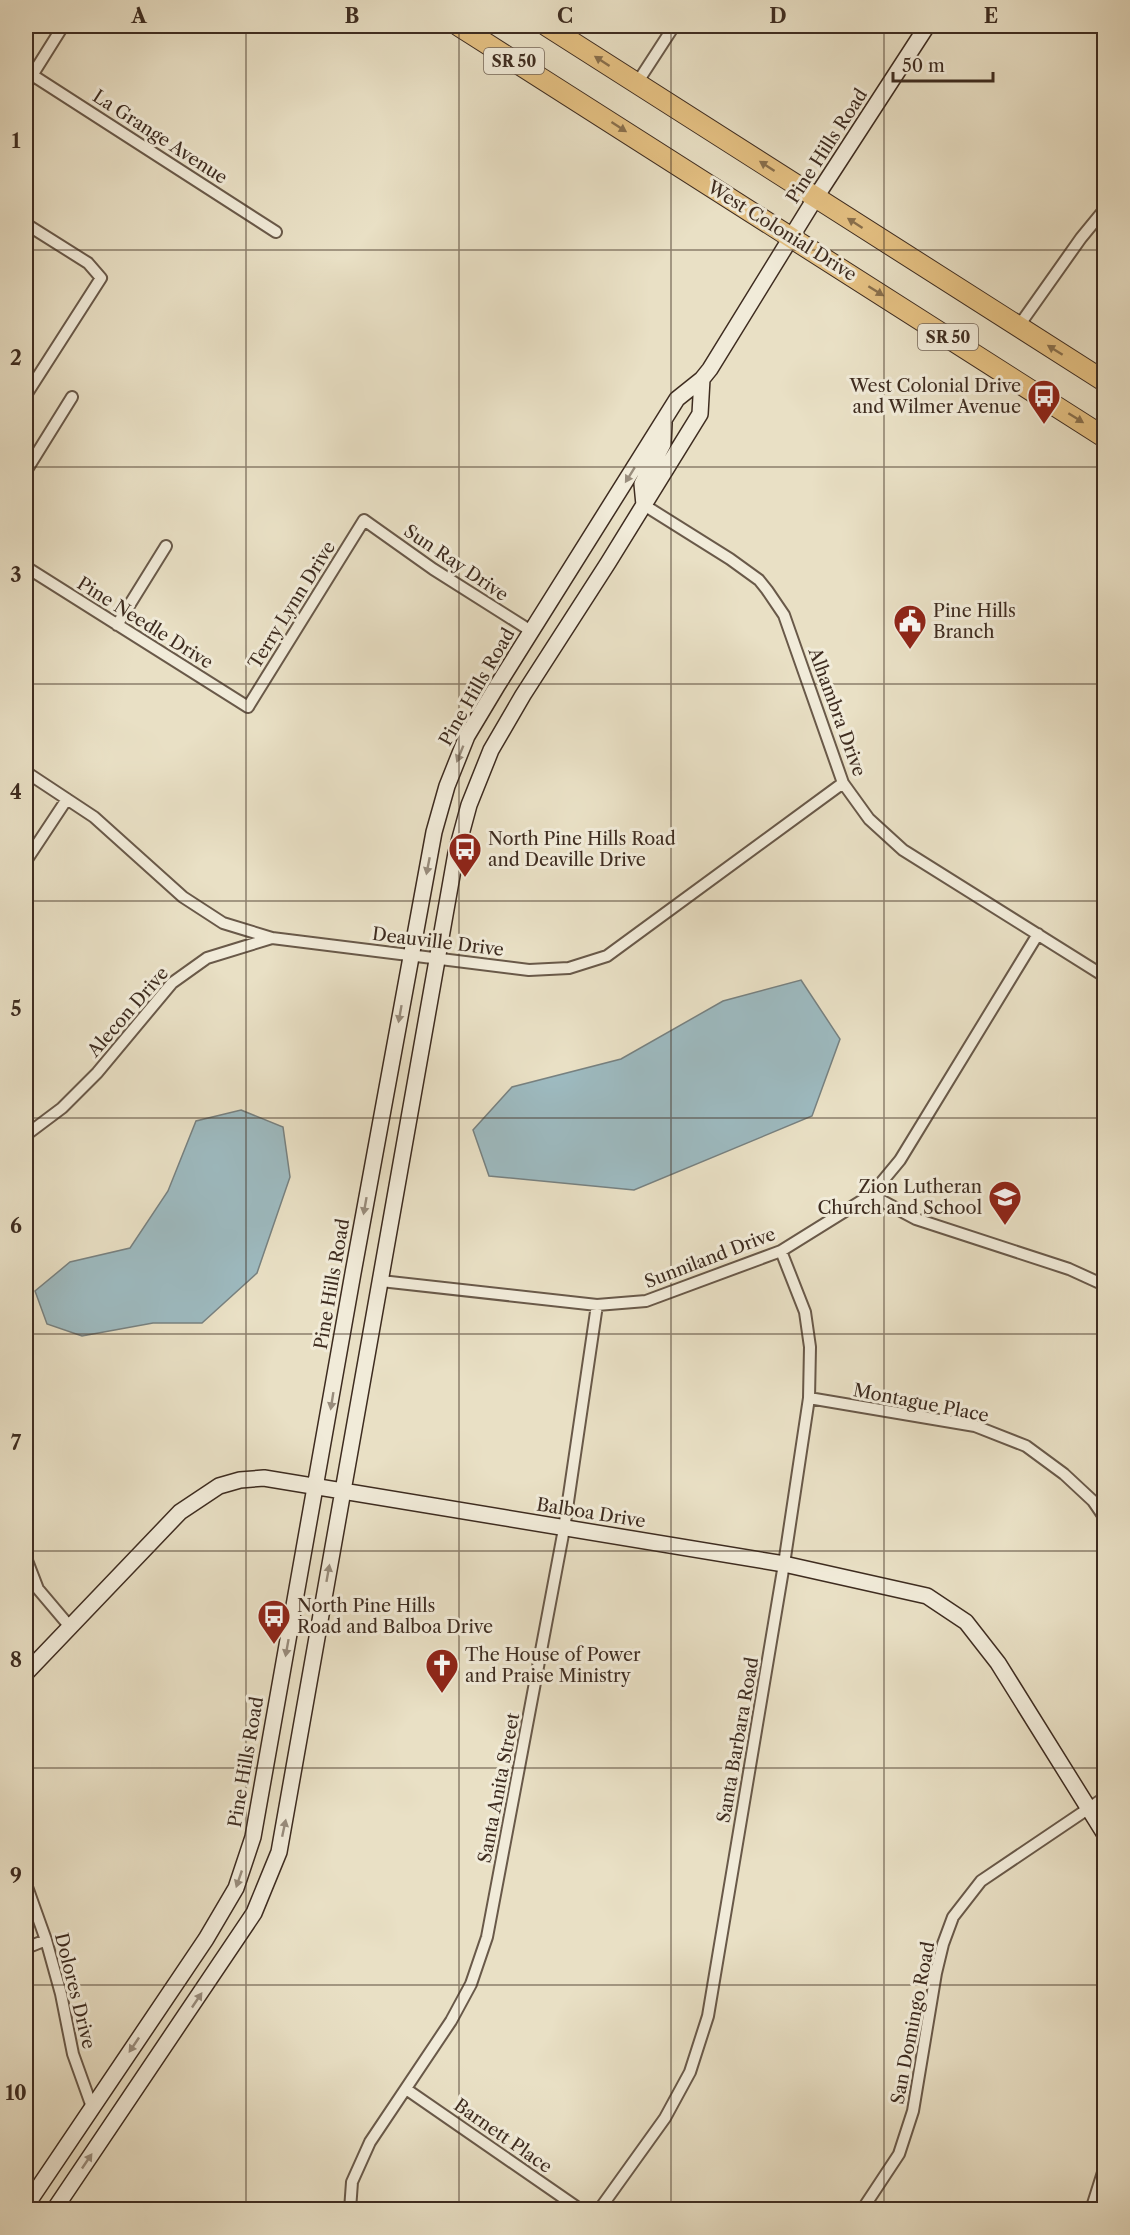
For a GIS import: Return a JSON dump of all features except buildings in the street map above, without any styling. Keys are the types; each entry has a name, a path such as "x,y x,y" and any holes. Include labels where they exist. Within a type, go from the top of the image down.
{"highway":[{"name":"West Colonial Drive","path":"459,26 1104,437"},
{"name":"SR 50","path":"547,26 1104,381"}],"main road":[{"name":"Pine Hills Road","path":"26,2206 206,1939 236,1888 253,1837 435,832 447,786 467,736 677,399 702,379 927,26"},
{"name":"Pine Hills Road","path":"54,2210 255,1913 279,1852 288,1811 341,1491 381,1281 456,853 469,805 491,750 523,695 700,414 702,379"},
{"path":"644,505 642,484 663,444 664,420"},
{"name":"Balboa Drive","path":"26,1673 180,1512 219,1486 240,1480 264,1478 784,1564 927,1596 966,1622 998,1663 1104,1833"}],"street":[{"path":"26,85 29,73 63,26"},
{"path":"637,83 674,26"},
{"name":"La Grange Avenue","path":"29,73 276,232"},
{"path":"1018,327 1081,238 1104,210"},
{"path":"26,224 88,263 100,278 26,395"},
{"path":"26,471 72,397"},
{"name":"Alhambra Drive","path":"644,505 759,580 784,615 843,783 869,819 903,850 1104,976"},
{"name":"Sun Ray Drive","path":"364,520 433,569 531,631"},
{"name":"Terry Lynn Drive","path":"248,707 364,520"},
{"path":"117,625 166,546"},
{"name":"Pine Needle Drive","path":"26,567 248,707"},
{"name":"Deauville Drive","path":"26,772 94,817 183,897 223,923 272,938 529,970 569,968 607,956 843,783"},
{"path":"26,861 67,799"},
{"name":"Sunniland Drive","path":"381,1281 597,1305 646,1301 781,1251 871,1195 900,1160 1038,934"},
{"name":"Alecon Drive","path":"26,1135 62,1108 97,1073 172,982 207,958 272,938"},
{"path":"871,1195 916,1219 1070,1269 1104,1286"},
{"name":"Santa Barbara Road","path":"600,2210 670,2109 690,2072 708,2016 784,1564 809,1398 810,1347 805,1312 781,1251"},
{"name":"Santa Anita Street","path":"350,2210 352,2182 370,2142 451,2021 471,1984 487,1937 564,1529 597,1305"},
{"name":"Montague Place","path":"809,1398 975,1426 1026,1446 1093,1501 1104,1517"},
{"path":"26,1558 38,1589 70,1628"},
{"name":"San Domingo Road","path":"862,2210 899,2154 913,2112 936,1973 953,1917 981,1881 1104,1798"},
{"name":"Dolores Drive","path":"26,1884 46,1940 61,1994 73,2054 92,2107"},
{"path":"26,1948 46,1940"},
{"name":"Barnett Place","path":"406,2089 581,2210"},
{"path":"1091,2210 1104,2169"}],"water":[{"path":"801,980 840,1039 812,1116 634,1190 489,1176 473,1130 512,1087 621,1059 723,1001"},
{"path":"241,1110 283,1127 290,1177 257,1273 202,1323 153,1323 82,1336 47,1324 35,1291 70,1262 130,1248 168,1191 196,1121"}],"place":[{"name":"West Colonial Drive and Wilmer Avenue","path":"1044,425"},
{"name":"Pine Hills Branch","path":"910,650"},
{"name":"North Pine Hills Road and Deaville Drive","path":"465,878"},
{"name":"Zion Lutheran Church and School","path":"1005,1226"},
{"name":"North Pine Hills Road and Balboa Drive","path":"274,1645"},
{"name":"The House of Power and Praise Ministry","path":"442,1694"}]}
